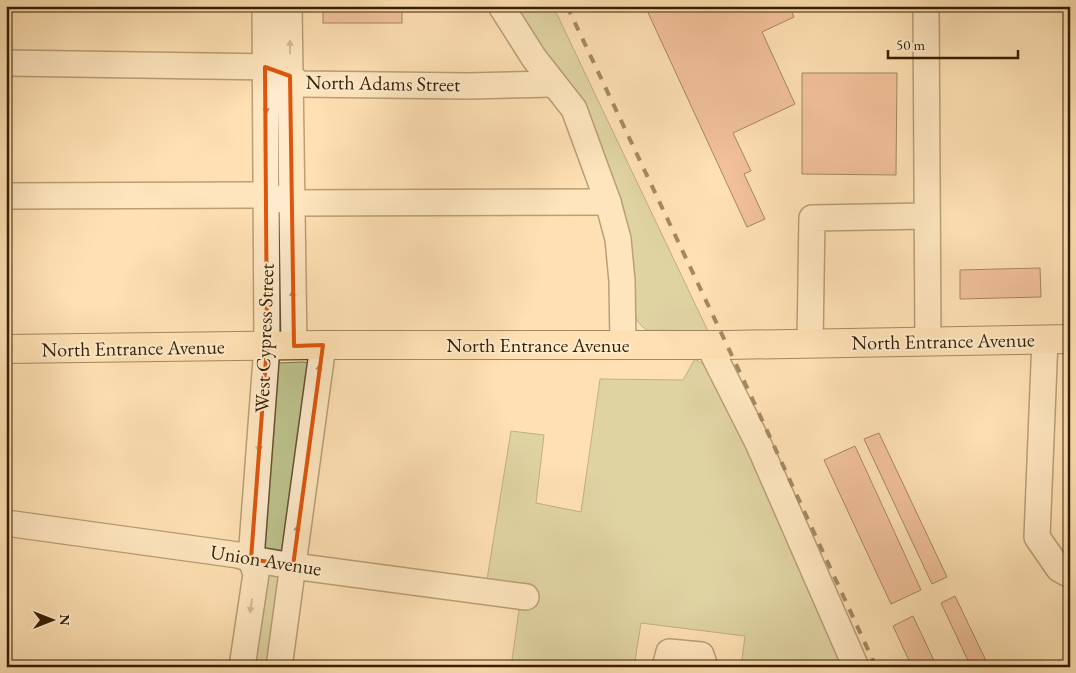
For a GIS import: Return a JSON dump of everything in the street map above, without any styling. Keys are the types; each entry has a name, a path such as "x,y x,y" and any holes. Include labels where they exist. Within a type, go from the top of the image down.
{"main road":[{"name":"North Entrance Avenue","path":"6,349 323,345 708,344 1057,339"}],"street":[{"name":"West Cypress Street","path":"242,667 256,574 251,559 267,346 265,6"},
{"name":"West Cypress Street","path":"289,6 294,346"},
{"path":"501,6 534,58 574,109 608,202 618,239 622,281 623,344"},
{"path":"926,6 928,341"},
{"name":"North Adams Street","path":"6,63 266,67 290,76 300,84 468,86 554,84"},
{"path":"6,196 266,195 292,202 608,202"},
{"path":"810,343 812,218 927,216"},
{"path":"1057,339 1037,537 1059,569 1070,575"},
{"path":"708,344 758,443 856,667"},
{"path":"279,667 323,345"},
{"name":"Union Avenue","path":"6,523 238,555 293,566 526,597"},
{"path":"665,667 669,652 701,655 705,667"}],"highlighted area":[{"path":"265,67 290,76 294,346 323,345 293,566 251,559 267,346"}],"green space":[{"path":"513,6 553,6 708,331 646,330 638,322 631,307 623,233"},
{"path":"695,359 704,365 764,475 848,667 741,667 745,636 641,623 634,667 511,667 520,603 484,598 511,431 544,435 536,503 581,512 600,379 683,380"},
{"path":"304,362 310,364 290,553 260,548 278,363"},
{"path":"281,574 276,667 248,667 263,575"}],"building":[{"path":"323,6 402,6 402,23 323,23"},
{"path":"645,6 789,6 794,17 762,32 795,104 733,133 751,171 744,174 765,219 747,227"},
{"path":"879,6 912,6 912,10 879,10"},
{"path":"802,73 897,73 896,175 802,174"},
{"path":"1040,268 1041,297 960,299 960,270"},
{"path":"879,433 947,577 932,584 864,439"},
{"path":"855,446 921,590 891,604 824,460"},
{"path":"955,596 989,667 971,667 941,603"},
{"path":"913,616 937,667 912,667 893,626"}],"railway":[{"path":"567,6 751,396 876,667"}]}
